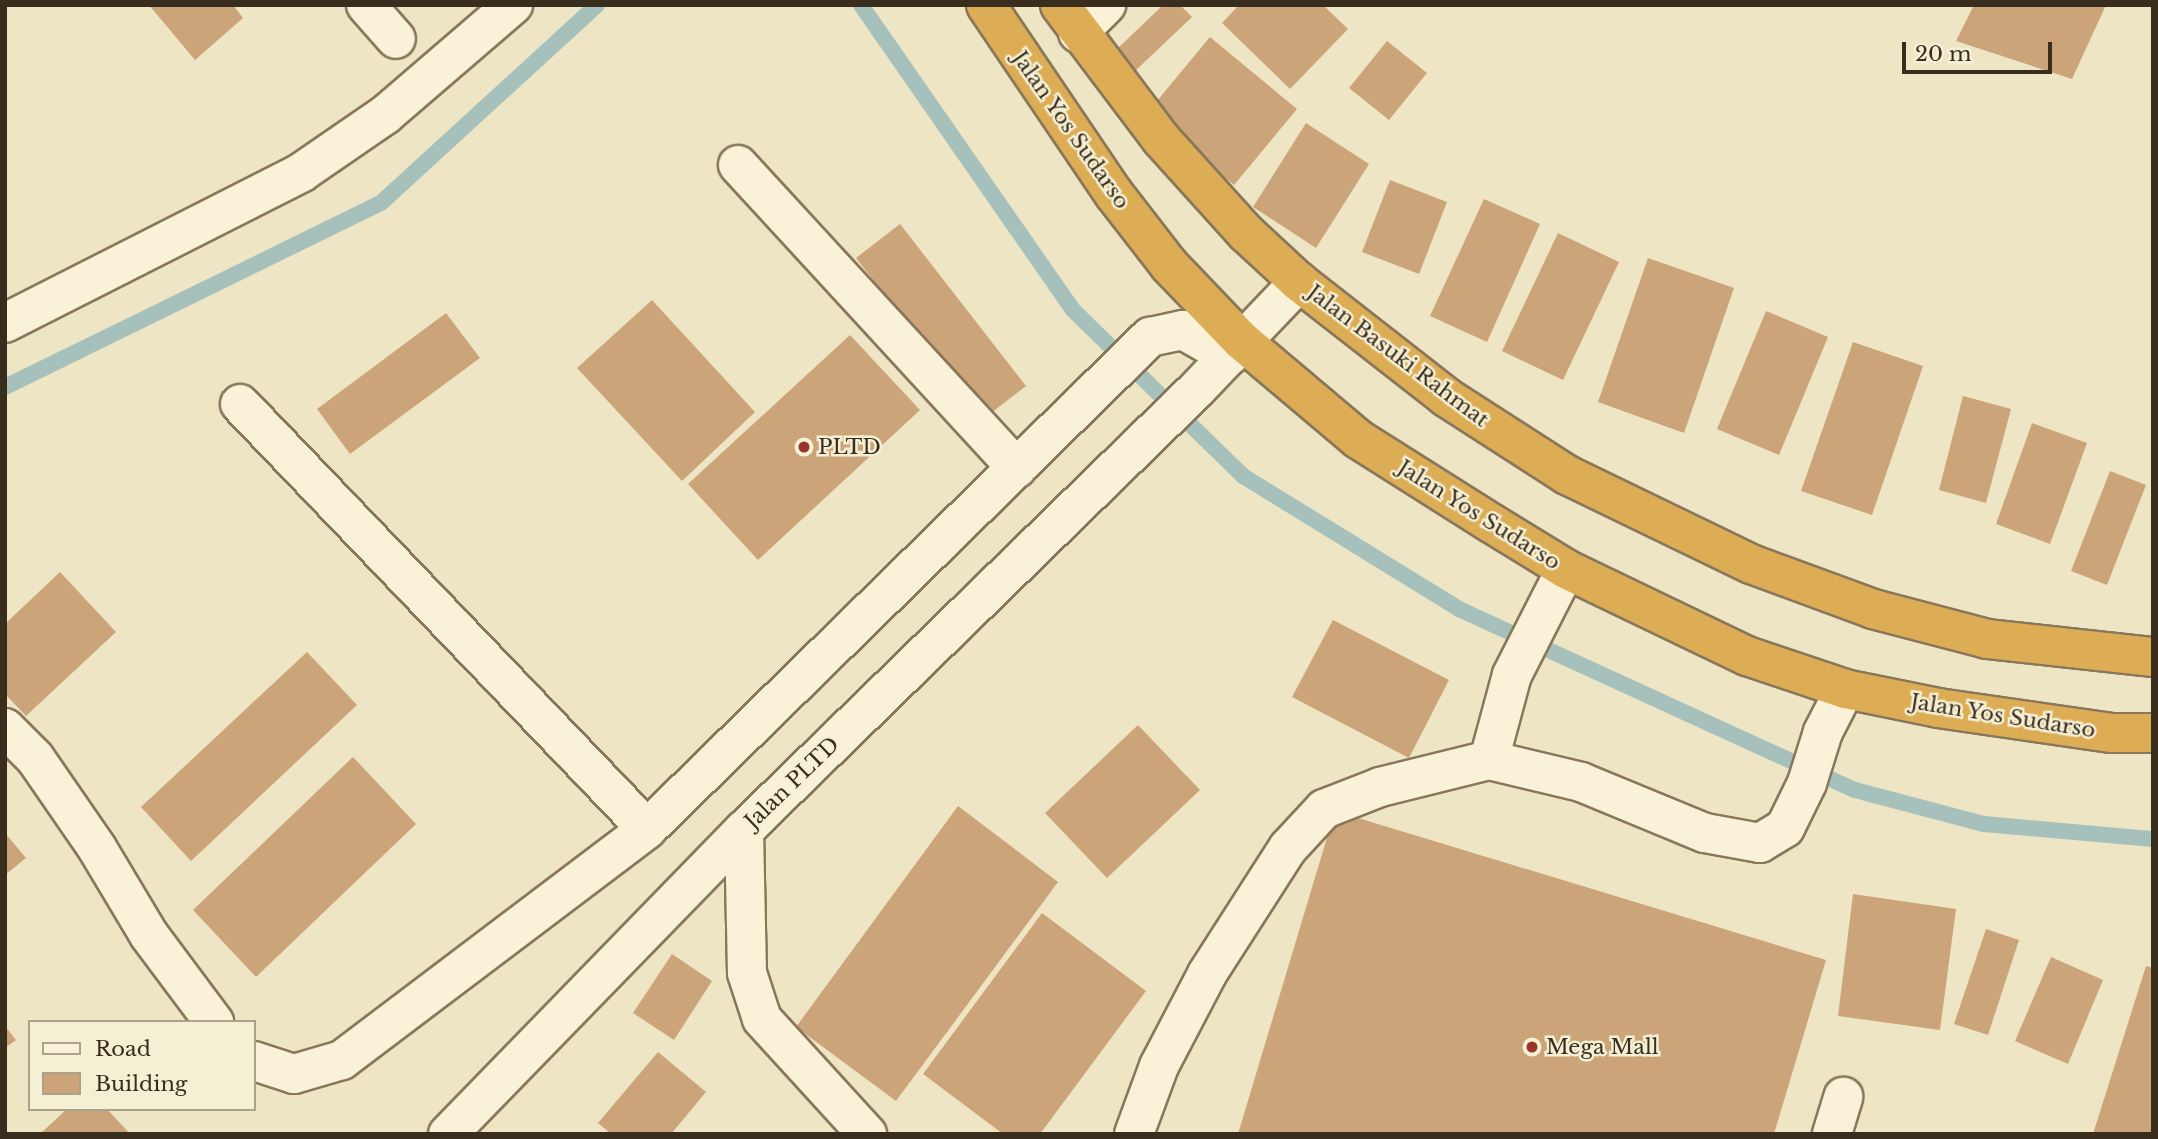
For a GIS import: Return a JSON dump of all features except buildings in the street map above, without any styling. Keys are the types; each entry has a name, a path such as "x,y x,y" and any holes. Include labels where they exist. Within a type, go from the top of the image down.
{"highway":[{"name":"Jalan Yos Sudarso","path":"986,5 1122,204 1236,349 1358,439 1566,569 1747,656 1845,689 1978,714 2112,733 2153,733"},
{"name":"Jalan Basuki Rahmat","path":"1069,19 1161,139 1246,233 1298,282 1446,397 1567,475 1727,554 1873,609 1987,639 2153,657"}],"street":[{"path":"366,5 396,39"},
{"path":"5,323 302,172 385,115 513,5"},
{"path":"1069,19 1106,5"},
{"path":"738,165 1017,468"},
{"name":"Jalan PLTD","path":"448,1134 744,830 1197,389 1298,282"},
{"path":"256,1061 294,1074 342,1060 647,829 1017,468 1096,386 1150,337 1183,330 1236,349"},
{"path":"240,404 647,829"},
{"path":"1489,760 1511,675 1566,569"},
{"path":"1134,1134 1159,1066 1207,974 1288,848 1324,809 1380,787 1489,760 1581,782 1705,833 1760,843 1785,828 1807,783 1823,732 1845,689"},
{"path":"5,728 35,758 97,848 149,935 213,1020"},
{"path":"744,830 747,973 762,1019 867,1134"},
{"path":"1832,1134 1843,1097"}],"waterway":[{"path":"5,387 382,202 597,5"},
{"path":"861,5 1073,310 1243,476 1459,609 1855,790 1984,824 2153,839"}],"place":[{"name":"PLTD","path":"804,447"},
{"name":"Mega Mall","path":"1532,1047"}]}
